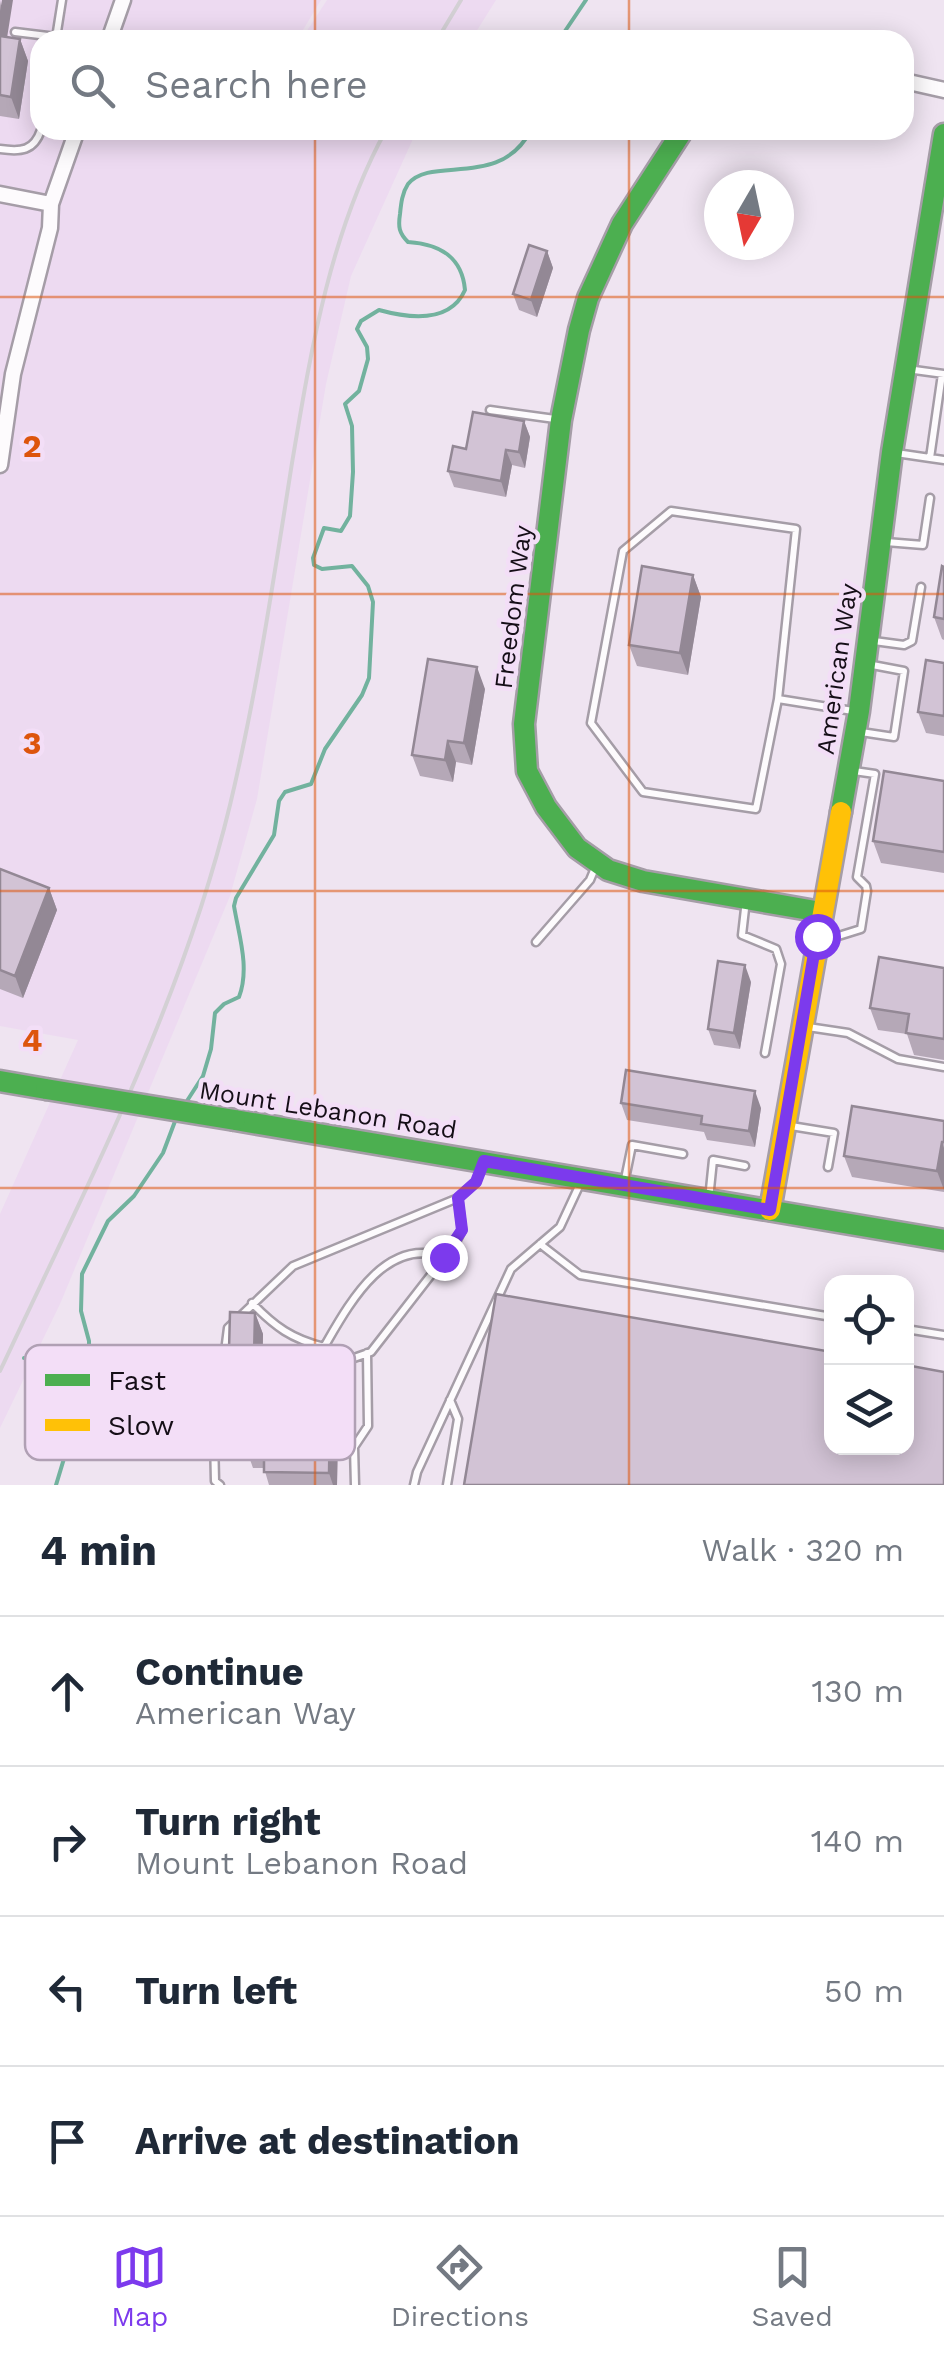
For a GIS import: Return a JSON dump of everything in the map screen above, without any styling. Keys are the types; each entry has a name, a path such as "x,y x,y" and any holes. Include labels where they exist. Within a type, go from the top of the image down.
{"street":[{"path":"112,30 123,0"},
{"path":"914,83 944,90"},
{"name":"American Way","path":"770,1210 857,721 892,452 938,219 944,134"},
{"path":"0,465 13,374 50,228 51,204 73,140"},
{"name":"Freedom Way","path":"677,140 622,224 588,298 568,373 524,724 527,771 554,820 576,848 608,870 643,882 822,912"},
{"path":"0,194 51,204"},
{"name":"Mount Lebanon Road","path":"0,1081 944,1240"}],"lane":[{"path":"57,30 62,0"},
{"path":"15,32 30,35"},
{"path":"0,148 26,150 37,140"},
{"path":"906,369 943,374 930,458"},
{"path":"490,410 561,420"},
{"path":"892,452 944,460"},
{"path":"880,541 924,545 930,498"},
{"path":"672,510 796,529 778,699 756,809 643,792 592,723 623,551 672,510"},
{"path":"868,640 904,645 912,641 920,587"},
{"path":"778,699 857,721 894,738 904,671 865,664"},
{"path":"817,936 832,938 861,930 867,891 856,877 875,774 848,770"},
{"path":"536,942 590,880 598,862"},
{"path":"746,899 742,935 776,948 780,964 765,1053"},
{"path":"802,1026 848,1034 898,1059 944,1067"},
{"path":"784,1125 834,1133 828,1167"},
{"path":"624,1185 632,1145 683,1154"},
{"path":"709,1200 712,1160 745,1166"},
{"path":"226,1345 228,1328 293,1266 458,1198 476,1182 484,1161"},
{"path":"414,1485 416,1472 511,1269 560,1227 582,1178"},
{"path":"355,1358 367,1353 462,1230 458,1198"},
{"path":"540,1244 580,1275 824,1316"},
{"path":"325,1345 351,1300 391,1260 409,1253 430,1252 444,1257"},
{"path":"252,1303 279,1331 319,1345"},
{"path":"914,1330 944,1335"},
{"path":"355,1446 368,1426 367,1353"},
{"path":"447,1485 458,1419 450,1400"},
{"path":"214,1460 215,1482 220,1485"},
{"path":"354,1460 355,1485"}],"shaded area":[{"path":"0,0 321,0 303,30 30,30 30,140 412,140 351,276 326,384 257,799 230,896 60,1304 40,1345 25,1345 25,1376 0,1428 0,1214 78,1040 0,1026"},
{"path":"327,0 496,0 477,30 308,30"}],"building":[{"path":"0,36 20,39 11,97 0,95"},
{"path":"529,245 547,251 531,300 513,294"},
{"path":"473,412 524,421 519,452 506,450 501,481 448,471 453,446 466,449"},
{"path":"642,566 693,575 680,653 629,645"},
{"path":"944,567 944,619 934,617"},
{"path":"428,659 477,667 464,743 448,741 445,760 412,755"},
{"path":"926,660 944,663 944,716 918,712"},
{"path":"884,771 944,781 944,852 873,841"},
{"path":"0,869 49,888 15,976 0,970"},
{"path":"879,957 944,968 944,1039 906,1033 909,1014 870,1008"},
{"path":"718,961 745,965 734,1033 708,1029"},
{"path":"626,1070 755,1091 749,1131 701,1124 702,1116 621,1103"},
{"path":"852,1106 944,1121 937,1171 844,1156"},
{"path":"496,1294 824,1351 824,1455 914,1455 914,1366 944,1372 944,1485 464,1485"},
{"path":"230,1312 255,1313 254,1345 229,1345"},
{"path":"264,1460 329,1460 329,1473 264,1472"}],"waterway":[{"path":"566,30 586,0"},
{"path":"185,1104 203,1076 215,1013 239,997 242,986 244,963 236,898 274,835 279,801 285,792 311,784 325,749 362,695 369,678 373,602 368,586 352,566 322,569 314,565 313,558 324,528 341,531 350,516 352,426 345,404 359,391 368,359 367,347 357,329 361,321 379,310 415,316 439,313 449,309 465,290 454,260 439,249 408,242 403,236 399,223 404,191 419,176 502,160 524,140"},
{"path":"89,1345 81,1311 82,1274 108,1221 134,1196 163,1153 177,1116"},
{"path":"56,1485 64,1460"}],"railway":[{"path":"443,30 461,0"},
{"path":"0,1371 129,1094 186,952 210,879 249,720 325,292 350,209 381,140"}],"traffic: fast":[{"path":"841,812 859,711 892,452 944,134"},
{"path":"677,140 622,224 588,298 579,330 561,420 524,724 527,771 546,807 577,848 608,870 643,881 821,912"},
{"path":"0,1081 46,1089"},
{"path":"46,1089 235,1120"},
{"path":"235,1120 944,1240"}],"traffic: slow":[{"path":"770,1210 841,812"}],"route":[{"path":"444,1257 462,1230 458,1198 476,1182 484,1161 770,1210 817,936"}]}
